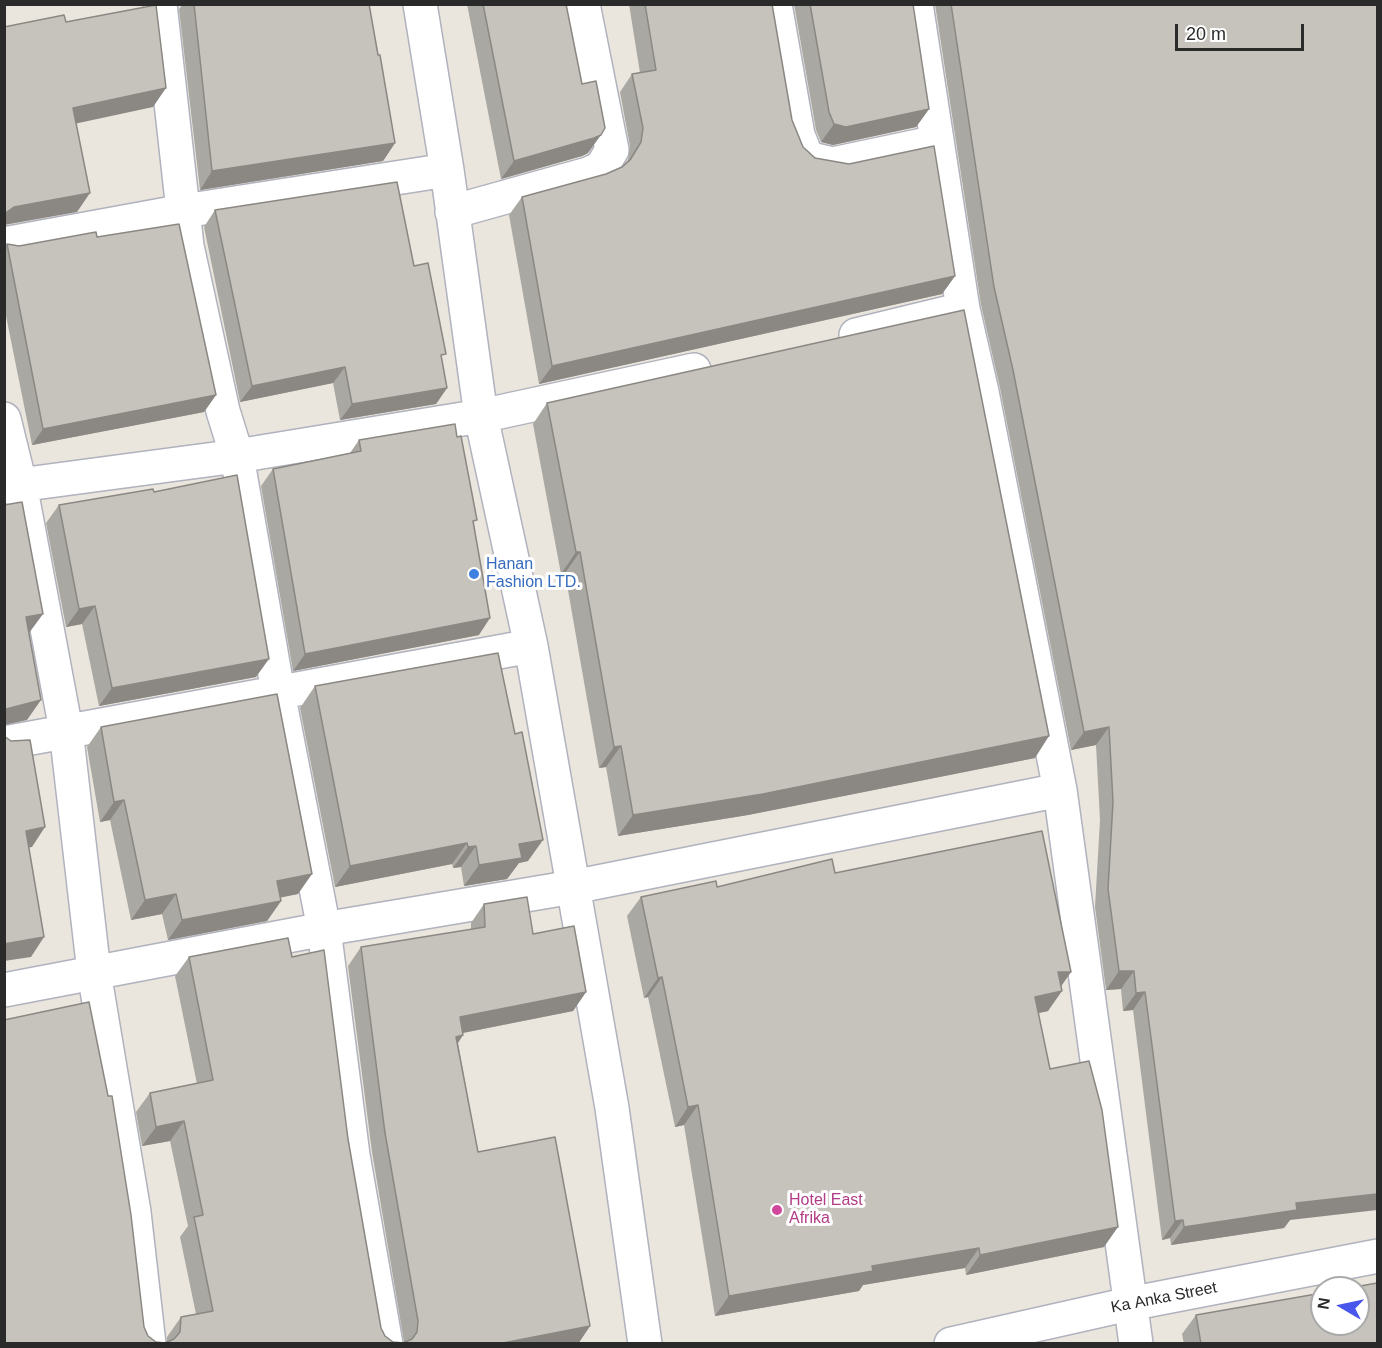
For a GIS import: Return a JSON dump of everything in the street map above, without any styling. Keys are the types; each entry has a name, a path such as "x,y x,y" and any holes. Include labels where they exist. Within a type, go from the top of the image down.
{"street":[{"path":"160,4 187,246 223,411 237,456 278,692 324,929 353,1155 386,1344"},
{"path":"420,4 447,170 481,416 531,646 612,1108 645,1344"},
{"path":"452,212 588,174 601,168 612,150 583,4"},
{"path":"775,4 798,135 807,158 833,164 937,142"},
{"path":"916,4 963,309 982,392 1060,790 1136,1344"},
{"path":"4,244 184,211 447,170"},
{"path":"832,340 963,309"},
{"path":"12,485 237,456 481,416 727,363"},
{"path":"4,419 12,485 66,730 94,972 134,1212 149,1344"},
{"path":"4,743 531,646"},
{"path":"4,990 324,929 573,888 1060,790"},
{"name":"Ka Anka Street","path":"951,1344 1129,1304 1376,1266"}],"building":[{"path":"194,4 369,4 395,143 212,171"},
{"path":"483,4 566,4 582,84 596,81 605,128 601,135 514,161"},
{"path":"645,4 772,4 792,120 803,147 815,158 849,164 934,146 955,276 552,366 522,197 606,174 622,167 630,160 641,142 643,128 632,74 656,70"},
{"path":"810,4 913,4 929,109 846,127 834,124 829,112"},
{"path":"951,4 1377,4 1377,1194 1296,1203 1297,1210 1184,1227 1183,1220 1175,1221 1145,992 1136,993 1134,971 1119,971 1108,889 1113,802 1109,727 1084,732 1013,370 994,287"},
{"path":"156,5 166,88 73,108 90,193 14,207 4,214 4,27 64,15 66,22"},
{"path":"397,182 414,266 428,263 446,354 441,355 447,388 352,404 345,367 252,386 215,210"},
{"path":"179,224 216,395 43,429 7,244 19,246 96,232 97,237"},
{"path":"964,310 1049,736 763,794 633,815 621,746 614,747 580,552 576,552 547,403"},
{"path":"455,424 457,437 461,436 477,520 473,521 490,618 305,654 273,469 361,451 359,440"},
{"path":"237,475 269,659 112,688 95,606 79,609 59,505 153,489 154,492"},
{"path":"22,502 43,614 26,617 41,700 4,711 4,505"},
{"path":"498,653 515,734 522,732 543,840 519,844 522,858 479,865 476,846 468,847 467,843 350,866 315,686"},
{"path":"277,694 312,874 277,881 281,901 182,920 176,894 145,900 124,800 114,802 101,727"},
{"path":"4,736 11,741 30,740 45,827 26,831 44,937 4,944"},
{"path":"1042,831 1071,972 1058,972 1062,991 1035,997 1050,1069 1089,1061 1102,1110 1118,1227 980,1255 979,1248 872,1266 873,1271 729,1296 698,1105 688,1107 662,977 658,978 641,897 716,881 717,887 832,859 835,873"},
{"path":"527,897 533,934 574,926 586,992 460,1017 463,1035 456,1037 478,1152 555,1137 590,1326 498,1344 4,1344 4,1020 89,1002 108,1096 112,1096 131,1215 144,1327 148,1336 156,1342 165,1343 174,1339 180,1332 181,1317 213,1311 194,1217 203,1215 184,1121 156,1127 150,1093 213,1080 189,957 288,938 292,957 324,950 348,1139 381,1328 385,1336 393,1342 403,1343 412,1339 417,1332 418,1321 385,1133 361,947 485,927 484,904"},
{"path":"1377,1283 1377,1344 1201,1344 1196,1315 1310,1295 1310,1336 1370,1336 1370,1284"}],"place":[{"name":"Hanan Fashion LTD.","path":"474,574"},
{"name":"Hotel East Afrika","path":"777,1210"}]}
